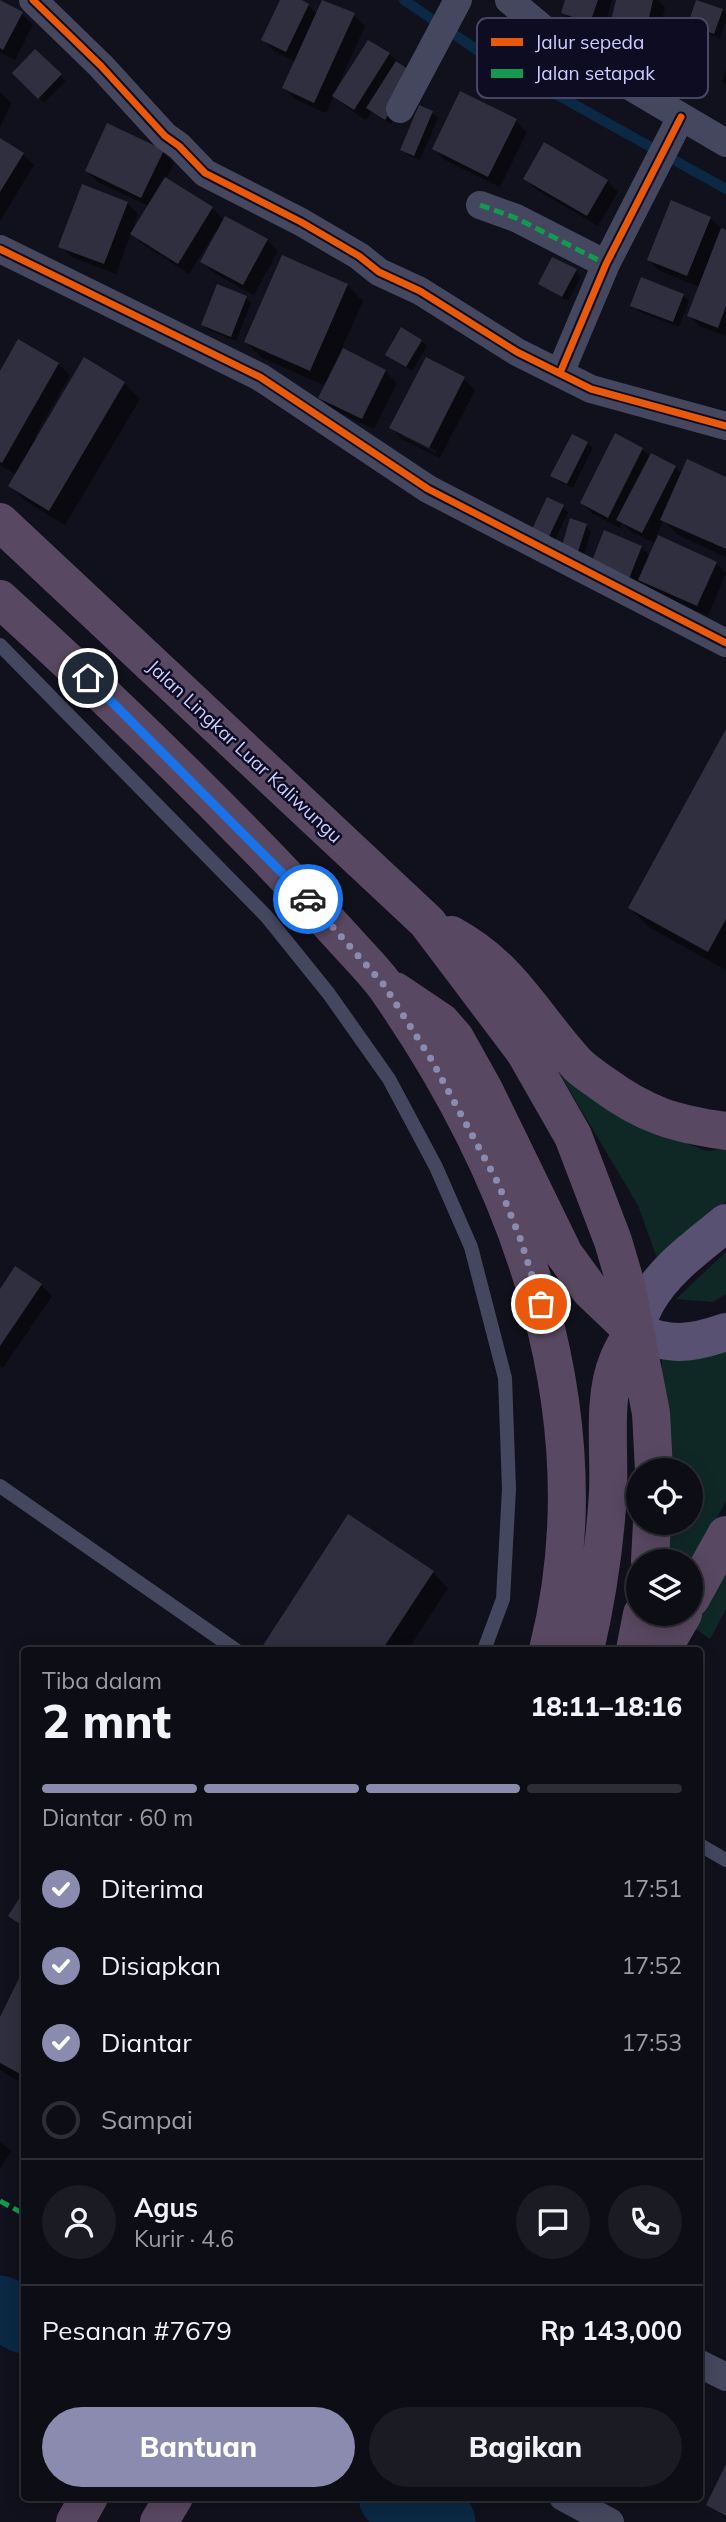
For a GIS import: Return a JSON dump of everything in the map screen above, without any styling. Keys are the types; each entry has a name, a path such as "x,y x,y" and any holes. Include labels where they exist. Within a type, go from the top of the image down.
{"highway":[{"name":"Jalan Lingkar Luar Kaliwungu","path":"0,522 427,922"},
{"path":"0,599 88,678 251,841 312,903 384,985 431,1059 498,1183 536,1282 562,1399 568,1500 559,1601 549,1647"},
{"path":"427,922 490,960 511,981 579,1066 618,1095 655,1116 693,1127 726,1131"},
{"path":"427,922 525,1052 550,1091 573,1136 613,1241 626,1285 651,1413 653,1458"},
{"path":"384,985 441,1022 455,1038 484,1090 564,1254 590,1290 634,1331"},
{"path":"585,1647 601,1565 608,1491 611,1390 617,1362 634,1331"},
{"path":"703,1576 726,1535"},
{"path":"636,1647 640,1626"},
{"path":"664,1647 676,1626"},
{"path":"75,2522 87,2501"},
{"path":"159,2522 172,2501"}],"main road":[{"path":"726,1223 688,1254 663,1280 648,1301 634,1331 656,1340 679,1343 697,1342 726,1332"}],"street":[{"path":"33,0 102,66 165,136 179,146 205,173 301,222 359,256 379,272 420,291 517,352 591,389 726,426"},
{"path":"509,0 531,18"},
{"path":"400,109 457,3"},
{"path":"643,98 679,121 726,143"},
{"path":"560,373 606,264 679,121"},
{"path":"480,205 516,218 606,264"},
{"path":"0,249 260,377 428,489 726,643"},
{"path":"703,2365 726,2376"},
{"path":"571,2501 610,2522"}],"lane":[{"path":"0,645 267,917 330,994 389,1079 436,1167 471,1247 505,1378 509,1489 503,1599 485,1647"},
{"path":"0,1486 232,1647"},
{"path":"703,1847 726,1860"}],"green space":[{"path":"549,1056 634,1122 706,1151 726,1149 726,1201 657,1258 638,1205"},
{"path":"726,1252 726,1294 713,1302 676,1299"},
{"path":"726,1313 726,1501 700,1549 660,1549 660,1535 703,1535 703,1458 661,1458 662,1359"},
{"path":"726,1552 726,1609 710,1639 692,1626 703,1626 703,1595"}],"building":[{"path":"0,0 23,12 3,50 0,48"},
{"path":"280,0 302,0 309,4 286,52 261,40"},
{"path":"322,0 355,13 314,103 282,88"},
{"path":"565,0 598,0 592,18 576,18 561,13"},
{"path":"616,0 653,0 649,18 612,18"},
{"path":"696,0 723,9 714,34 708,32 708,18 690,18"},
{"path":"368,40 390,53 354,110 332,96"},
{"path":"35,49 62,74 38,99 12,73"},
{"path":"396,61 415,74 385,120 366,108"},
{"path":"460,91 517,119 488,177 432,149"},
{"path":"419,105 433,111 414,156 400,150"},
{"path":"107,123 164,150 141,198 85,171"},
{"path":"0,138 24,153 0,192"},
{"path":"544,142 608,180 587,216 523,179"},
{"path":"165,177 213,207 178,264 130,234"},
{"path":"82,184 128,202 104,264 58,247"},
{"path":"671,200 711,217 687,276 647,260"},
{"path":"225,216 268,239 243,285 200,262"},
{"path":"721,228 726,230 726,306 718,328 687,316"},
{"path":"282,255 348,284 310,371 244,342"},
{"path":"552,257 577,269 562,297 538,284"},
{"path":"641,277 684,294 673,322 630,306"},
{"path":"217,284 247,296 231,337 201,325"},
{"path":"401,327 422,340 406,367 385,355"},
{"path":"18,339 59,363 2,463 0,371"},
{"path":"343,348 386,370 362,419 318,398"},
{"path":"84,357 125,382 49,511 8,486"},
{"path":"426,357 465,377 429,448 389,428"},
{"path":"615,433 643,448 608,518 580,503"},
{"path":"572,434 588,442 567,484 550,476"},
{"path":"651,453 676,466 642,533 616,520"},
{"path":"687,459 726,477 726,549 660,520"},
{"path":"547,497 564,505 544,547 527,540"},
{"path":"570,518 587,524 575,561 559,556"},
{"path":"604,530 642,546 628,581 590,566"},
{"path":"658,535 717,562 697,606 638,580"},
{"path":"726,729 726,919 708,952 628,908"},
{"path":"15,1266 42,1284 0,1346 0,1289"},
{"path":"348,1514 434,1571 384,1647 262,1647"},
{"path":"21,1896 21,1925 8,1916"},
{"path":"21,1974 21,2074 0,2063 0,2017"},
{"path":"726,2464 726,2516 706,2505"}],"waterway":[{"path":"404,0 477,50"},
{"path":"563,98 726,189"},
{"path":"0,2308 21,2319"},
{"path":"399,2501 443,2522"}],"marked path":[{"path":"480,205 516,218 606,264"},
{"path":"0,2201 21,2212"}],"cycle path":[{"path":"33,0 101,66 165,136 179,146 205,173 301,222 359,256 379,272 420,291 517,352 591,389 726,426"},
{"path":"560,373 606,264 681,117"},
{"path":"0,249 260,377 428,489 726,643"}],"way so far":[{"path":"308,899 384,985 431,1059 498,1183 536,1282 541,1304"}],"route":[{"path":"88,678 308,899"}]}
